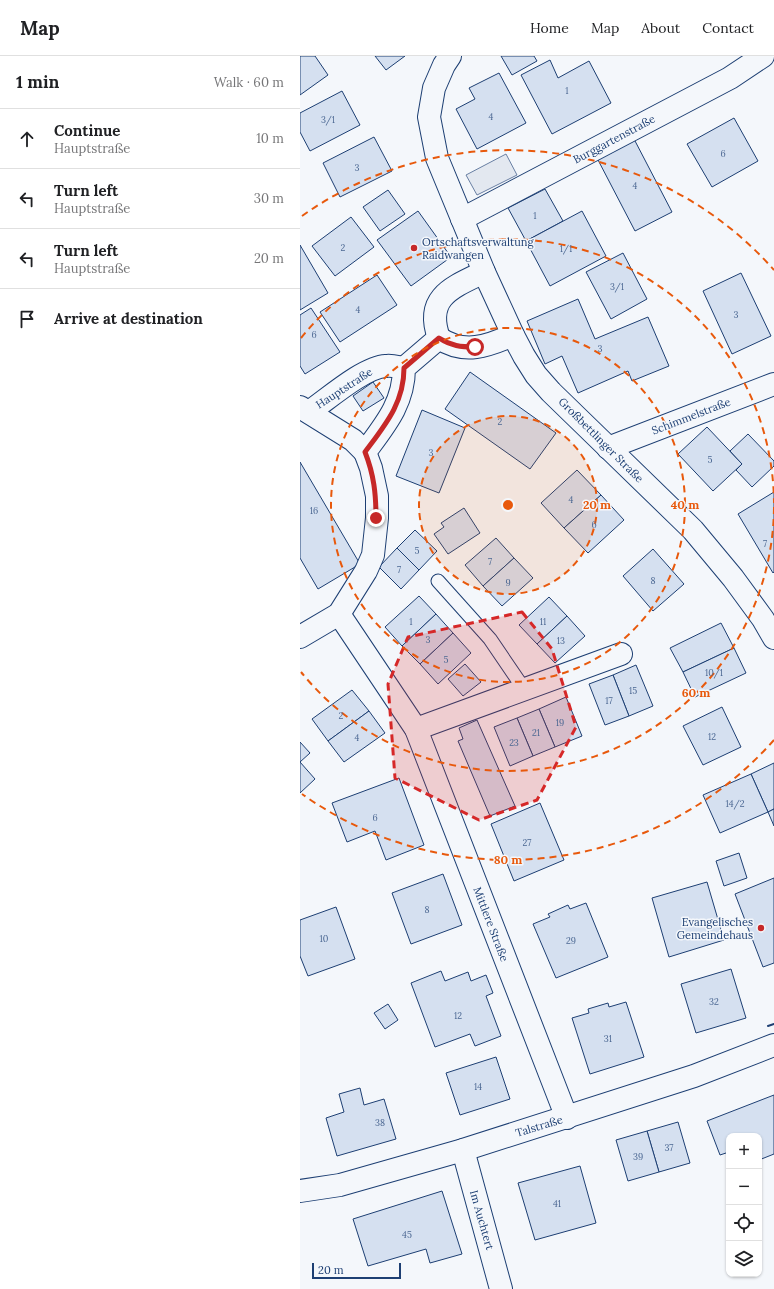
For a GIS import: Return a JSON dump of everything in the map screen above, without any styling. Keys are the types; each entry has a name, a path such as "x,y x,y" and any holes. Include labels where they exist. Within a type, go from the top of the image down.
{"street":[{"name":"Großbettlinger Straße","path":"450,56 444,65 434,88 429,116 437,158 484,272 524,356 536,375 608,448 693,530 733,578 763,619 774,638"},
{"name":"Burggartenstraße","path":"462,219 730,78 763,56"},
{"path":"484,272 448,292 440,300 435,318 439,338 448,344 462,347 475,347 492,344 513,335"},
{"path":"365,452 390,418 396,406 404,379 404,368 439,338"},
{"name":"Hauptstraße","path":"305,410 373,368 386,366 404,368"},
{"name":"Schimmelstraße","path":"608,448 774,384"},
{"path":"300,637 339,614 366,571 373,555 376,518 376,496 371,468 365,452 353,440 305,410"},
{"name":"Mittlere Straße","path":"339,614 416,729 566,1118"},
{"path":"416,729 621,654"},
{"name":"Talstraße","path":"300,1191 340,1185 462,1150 694,1076 774,1046"},
{"name":"Im Auchtert","path":"462,1150 501,1289"}],"lane":[{"path":"438,582 490,639 524,689"}],"highlighted area":[{"path":"522,612 552,649 576,727 537,800 479,820 395,778 388,684 408,637"}],"shaded area":[{"path":"506,154 517,175 477,195 466,175"}],"building":[{"path":"300,56 315,56 328,75 300,95"},
{"path":"375,56 405,56 386,70"},
{"path":"501,56 534,56 537,61 512,75"},
{"path":"550,60 558,78 589,61 611,103 552,134 521,75"},
{"path":"499,73 526,123 477,149 456,109 475,99 469,88"},
{"path":"342,91 360,125 310,151 300,132 300,113"},
{"path":"734,118 758,161 712,187 687,144"},
{"path":"374,137 392,171 340,197 323,163"},
{"path":"634,139 672,212 635,231 597,158"},
{"path":"545,189 563,221 526,241 508,208"},
{"path":"388,190 405,214 380,231 363,207"},
{"name":"Ortschaftsverwaltung Raidwangen","path":"418,211 451,257 411,286 377,240"},
{"path":"582,211 606,256 550,286 526,241"},
{"path":"351,217 374,247 335,276 312,246"},
{"path":"300,245 328,293 300,310"},
{"path":"623,253 647,299 611,319 586,272"},
{"path":"741,273 771,336 732,354 703,291"},
{"path":"377,275 397,305 340,342 320,312"},
{"path":"578,299 595,339 648,317 669,366 632,381 628,371 578,393 562,356 545,364 527,321"},
{"path":"311,308 340,352 305,374 300,366 300,315"},
{"path":"470,372 556,433 530,469 445,409"},
{"path":"373,382 384,398 363,411 353,396"},
{"path":"422,410 465,428 439,493 396,476"},
{"path":"707,427 742,464 713,491 678,454"},
{"path":"748,434 774,461 774,466 752,487 736,470 742,464 730,451"},
{"path":"300,462 360,564 318,589 300,558"},
{"path":"577,470 601,495 564,528 541,503"},
{"path":"774,492 774,572 773,573 738,514"},
{"path":"601,495 624,520 588,553 564,528"},
{"path":"464,508 480,533 448,554 434,534 444,527 441,523"},
{"path":"415,530 437,551 419,570 397,548"},
{"path":"496,538 514,558 483,586 465,565"},
{"path":"397,548 419,570 401,589 379,567"},
{"path":"653,549 684,584 653,611 623,576"},
{"path":"514,558 533,578 502,606 483,586"},
{"path":"419,596 436,614 402,646 385,627"},
{"path":"549,597 567,616 537,644 519,625"},
{"path":"436,614 453,633 420,664 402,646"},
{"path":"567,616 585,636 555,663 537,644"},
{"path":"721,623 734,648 683,672 670,648"},
{"path":"453,633 471,653 438,684 420,664"},
{"path":"734,648 746,673 695,697 683,672"},
{"path":"465,664 481,682 463,696 448,679"},
{"path":"636,665 653,706 629,716 613,675"},
{"path":"613,675 629,716 605,725 589,684"},
{"path":"352,690 369,711 328,741 312,719"},
{"path":"566,697 582,736 555,747 539,709"},
{"path":"722,707 741,747 703,765 683,726"},
{"path":"539,709 555,747 533,756 517,718"},
{"path":"369,711 385,733 344,762 328,741"},
{"path":"517,718 533,756 510,766 494,727"},
{"path":"477,720 515,806 490,816 458,741 463,739 459,728"},
{"path":"300,742 310,753 300,762"},
{"path":"300,762 315,779 300,793"},
{"path":"774,763 774,809 768,812 751,774"},
{"path":"751,774 768,812 720,833 703,795"},
{"path":"399,778 424,845 386,860 375,831 347,842 332,803"},
{"path":"540,803 564,860 514,881 491,824"},
{"path":"774,809 774,826 768,812"},
{"path":"739,853 747,878 724,886 716,861"},
{"path":"443,874 462,925 411,944 392,893"},
{"name":"Evangelisches Gemeindehaus","path":"774,878 774,963 763,967 735,894"},
{"path":"707,882 724,940 669,957 652,898"},
{"path":"586,903 608,957 556,978 533,924 550,917 548,914 568,905 570,909"},
{"path":"336,907 355,959 308,976 300,956 300,920"},
{"path":"731,969 746,1018 696,1033 681,984"},
{"path":"441,971 445,981 468,972 471,981 486,975 493,993 486,996 501,1036 475,1046 470,1034 435,1047 411,983"},
{"path":"626,1002 644,1057 590,1074 572,1018 589,1013 588,1009 608,1003 609,1007"},
{"path":"388,1004 398,1020 385,1029 374,1013"},
{"path":"496,1057 510,1099 460,1115 446,1073"},
{"path":"360,1088 364,1105 384,1099 396,1139 337,1156 326,1118 344,1112 339,1094"},
{"path":"774,1095 774,1154 762,1159 762,1133 726,1133 726,1153 720,1155 707,1121"},
{"path":"678,1122 690,1163 659,1172 647,1131"},
{"path":"647,1131 659,1172 628,1181 616,1140"},
{"path":"580,1166 596,1223 535,1240 518,1183"},
{"path":"442,1191 462,1254 430,1263 426,1249 368,1266 353,1219"}],"wall":[{"path":"768,1026 774,1024"}],"place":[{"name":"Ortschaftsverwaltung Raidwangen","path":"414,248"},
{"name":"Evangelisches Gemeindehaus","path":"761,928"}],"route":[{"path":"376,518 376,496 371,468 365,452 390,418 401,393 404,379 404,368 439,338 448,344 462,347 475,347"}]}
